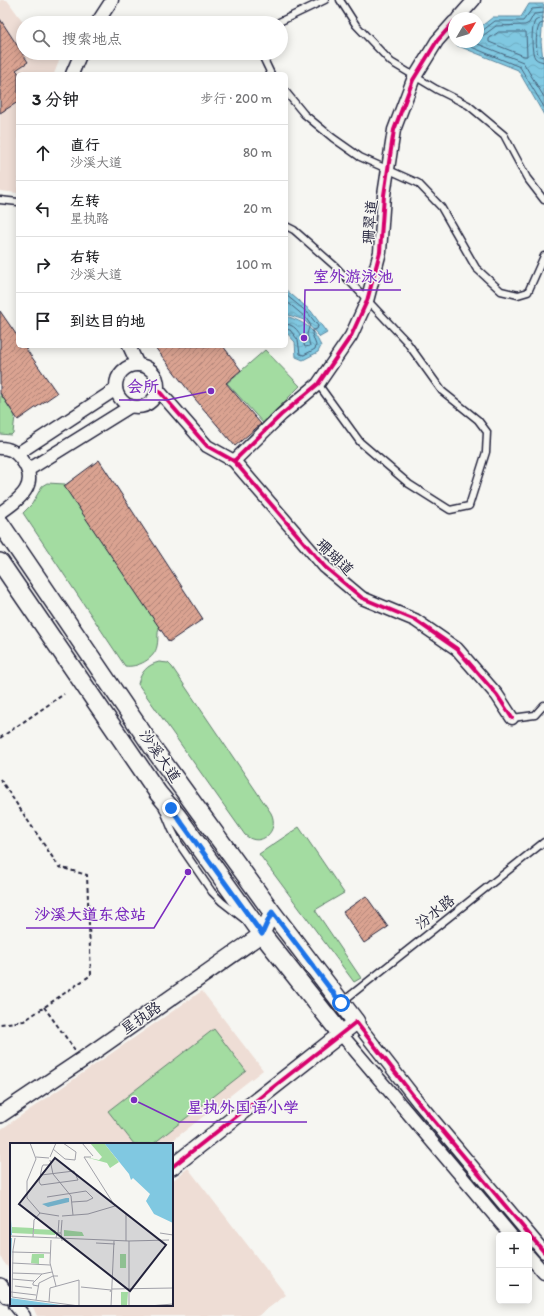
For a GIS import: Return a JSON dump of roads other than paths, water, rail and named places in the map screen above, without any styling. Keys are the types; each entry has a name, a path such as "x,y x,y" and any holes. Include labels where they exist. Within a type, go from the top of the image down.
{"main road":[{"name":"沙溪大道","path":"0,523 153,748 272,912 356,1022"},
{"name":"沙溪大道","path":"0,562 158,793 178,817 262,934 341,1034"}],"street":[{"path":"102,16 112,0"},
{"path":"462,12 469,2"},
{"name":"珊翠道","path":"234,461 281,415 318,384 351,336 367,301 380,252 384,195 394,130 415,77 437,41 448,29"},
{"path":"73,72 79,60"},
{"path":"130,348 138,365"},
{"path":"138,365 146,367 153,373 157,381 158,390 155,398 148,404 140,407 131,406 121,400 116,388 117,380 121,372 129,367 138,365"},
{"path":"17,454 116,388"},
{"name":"珊瑚道","path":"158,390 207,446 234,461 325,567 362,598 415,620 458,649 497,695 512,718"},
{"path":"28,470 131,406"},
{"path":"0,448 12,450 17,454 30,475 29,482 24,493 0,513"},
{"path":"262,934 272,912"},
{"name":"星执路","path":"0,1114 82,1060 262,934"},
{"path":"173,1166 356,1022 419,1103 544,1252"},
{"path":"341,1034 508,1232"},
{"path":"532,1259 544,1273"},
{"path":"15,1306 24,1316"}],"lane":[{"path":"288,18 325,0"},
{"path":"340,0 356,25 391,62 436,89 468,105 504,135 527,178 544,200"},
{"path":"264,60 270,72"},
{"path":"288,94 304,114 333,138 360,157 418,183 442,207 476,268 501,291 518,295 528,292 544,256"},
{"path":"0,200 16,202"},
{"path":"288,227 294,230 336,267 406,341 442,391 478,420 487,432 486,452 469,506 450,510 409,484 360,442 318,384"},
{"path":"512,718 535,715 544,705"},
{"name":"汾水路","path":"341,1003 544,842"}],"water":[{"path":"529,4 544,4 541,42 544,68 544,115 518,70 463,48 484,48 484,24 493,17 521,17"},
{"path":"288,292 311,311 327,333 320,337 304,320 288,315"},
{"path":"288,317 308,326 315,334 321,346 318,352 303,360 296,357 295,342 288,334"}],"place":[{"name":"室外游泳池","path":"304,338"},
{"name":"会所","path":"211,391"},
{"name":"沙溪大道东总站","path":"188,872"},
{"name":"星执外国语小学","path":"134,1100"}]}
